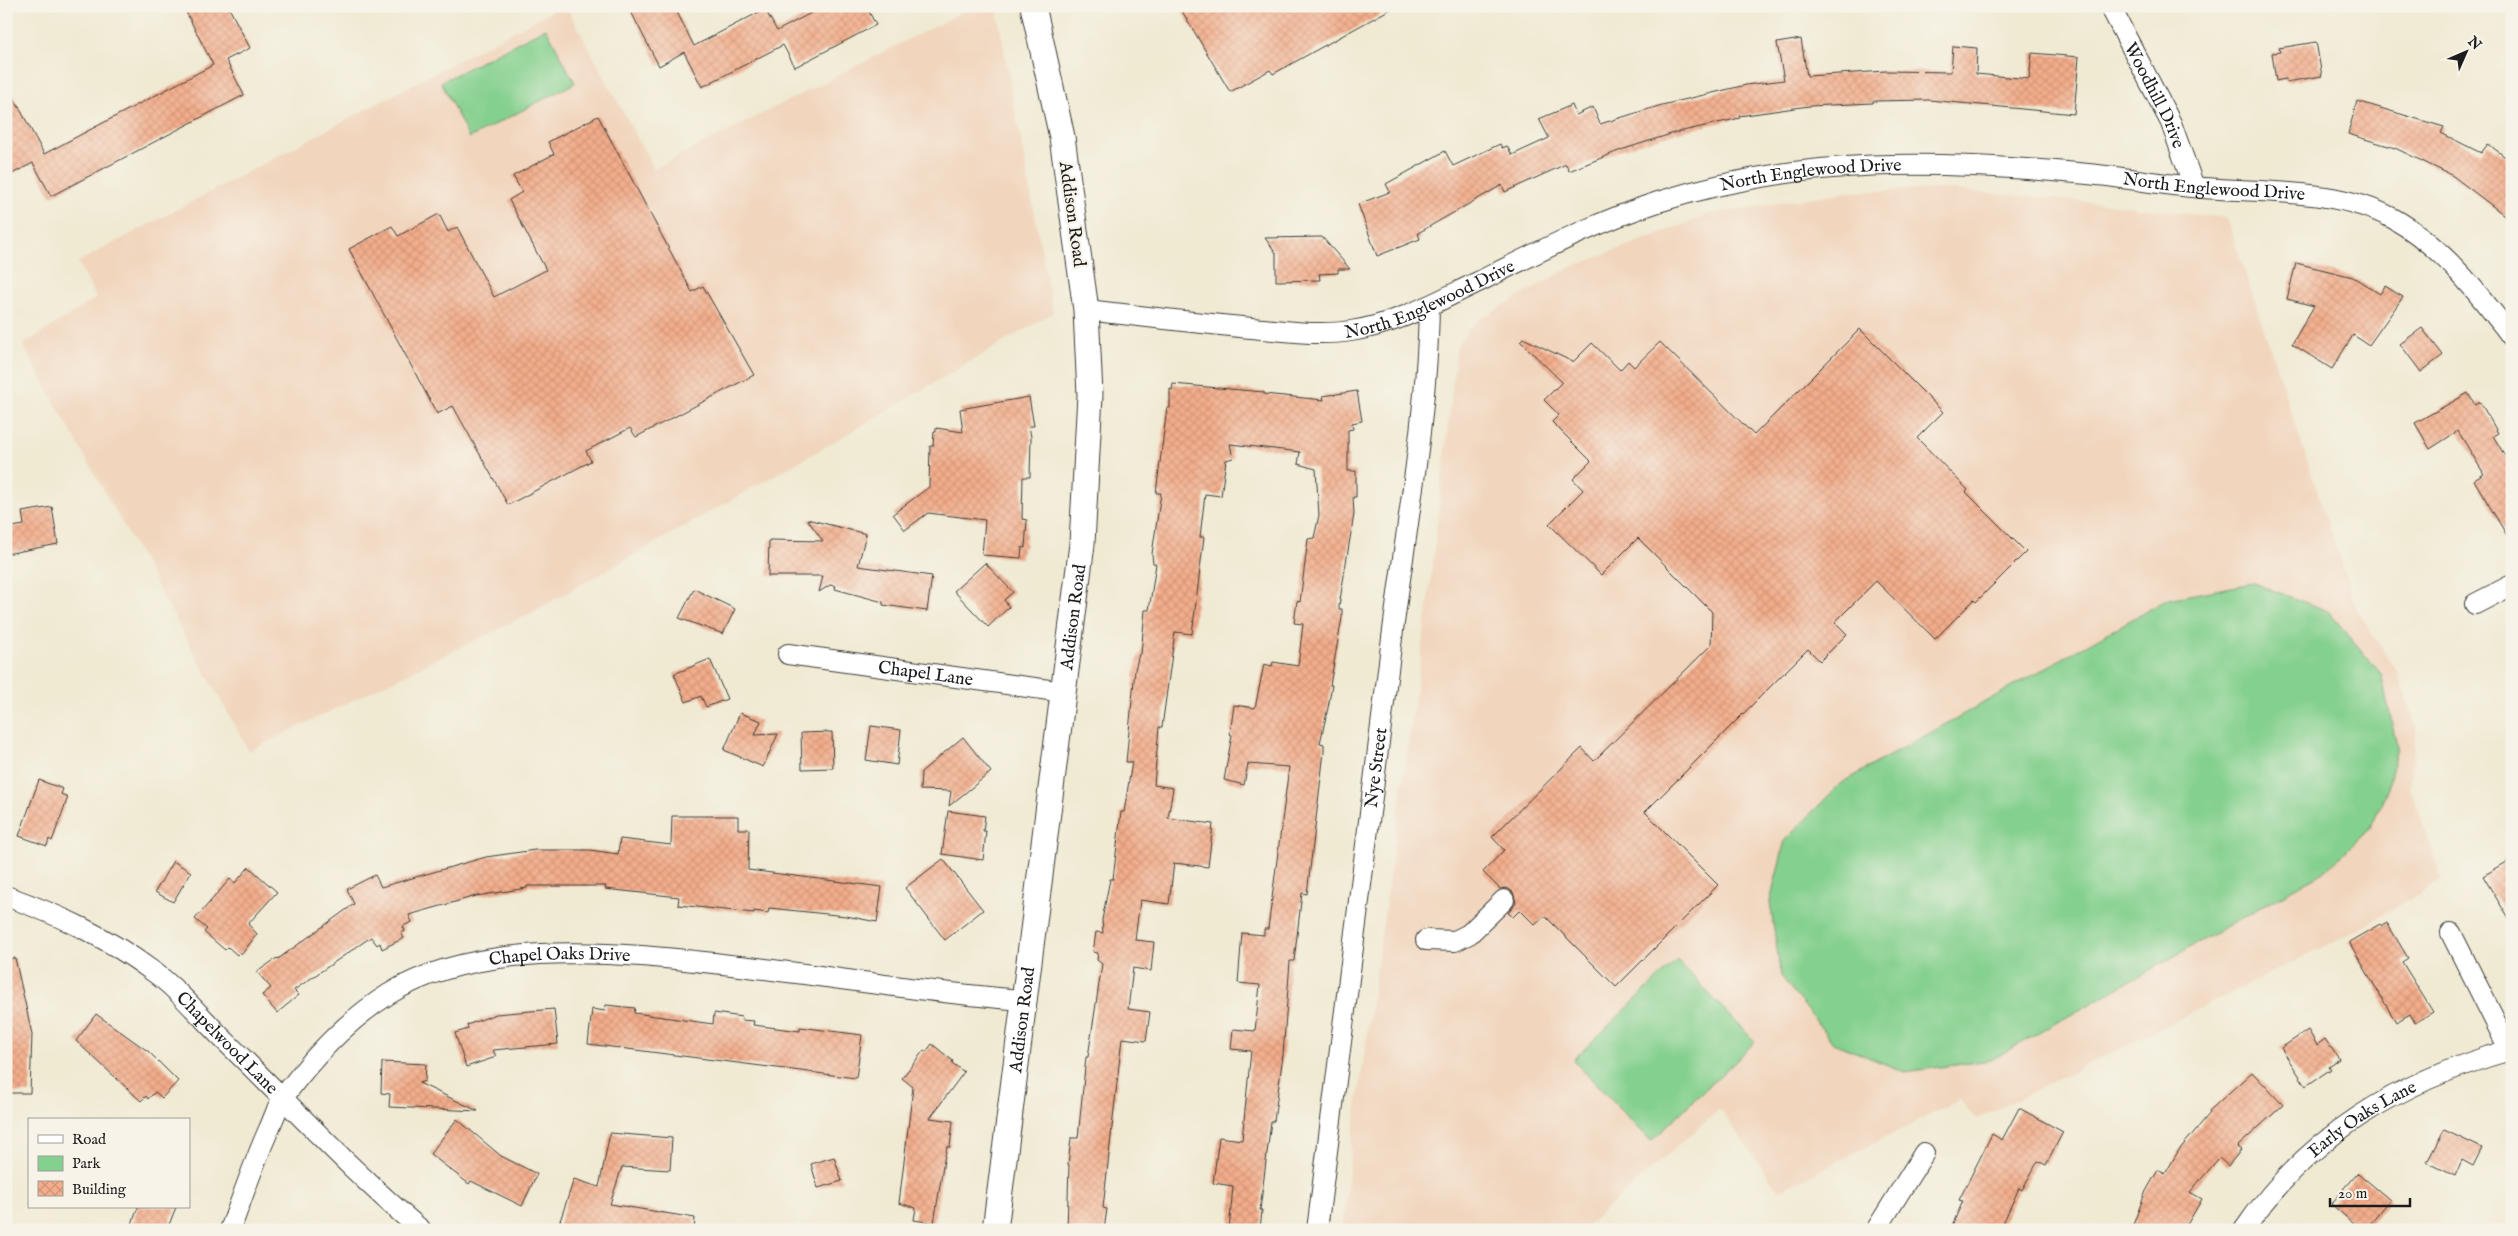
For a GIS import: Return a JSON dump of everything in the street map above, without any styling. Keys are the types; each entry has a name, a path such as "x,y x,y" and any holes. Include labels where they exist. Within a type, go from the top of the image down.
{"street":[{"name":"Addison Road","path":"995,1230 1064,692 1082,544 1088,472 1090,395 1086,310 1062,137 1032,6"},
{"name":"Woodhill Drive","path":"2110,6 2171,123 2194,187"},
{"name":"North Englewood Drive","path":"1086,310 1323,333 1347,332 1398,320 1542,250 1654,203 1719,183 1841,165 1970,165 2090,174 2194,187 2302,193 2338,200 2393,218 2446,260 2474,289 2512,337"},
{"name":"Nye Street","path":"1317,1230 1390,652 1415,476 1426,372 1429,306"},
{"path":"2475,604 2512,585"},
{"name":"Chapel Lane","path":"788,654 1064,692"},
{"name":"Chapelwood Lane","path":"6,896 58,915 91,931 152,970 283,1097 374,1190 421,1230"},
{"path":"1426,940 1455,941 1469,934 1504,900"},
{"path":"2451,934 2511,1053"},
{"name":"Chapel Oaks Drive","path":"230,1230 257,1157 283,1097 320,1053 338,1035 390,994 445,970 520,956 598,954 670,959 839,978 963,995 1025,1000"},
{"name":"Early Oaks Lane","path":"2244,1230 2287,1175 2311,1151 2336,1132 2371,1109 2412,1086 2468,1062 2511,1053"},
{"path":"1877,1229 1924,1153"}],"shaded area":[{"path":"561,6 566,6 654,169 974,6 996,6 1053,313 825,447 531,613 249,751 23,345 96,298 78,262"},
{"path":"1940,189 2090,202 2227,218 2356,608 2397,672 2417,728 2410,788 2442,880 2361,928 1976,1120 1960,1100 1779,1191 1720,1109 1582,1230 1343,1230 1351,1149 1428,604 1457,345 1475,322 1569,268 1711,214 1846,192"}],"green space":[{"path":"546,28 575,83 469,138 441,82"},
{"path":"2253,583 2328,611 2381,674 2397,747 2387,792 2370,828 2325,871 1991,1060 1905,1072 1833,1043 1781,976 1770,902 1785,840 1841,783 2168,599"},
{"path":"1677,960 1755,1042 1651,1141 1573,1060"}],"building":[{"path":"183,6 228,6 250,48 226,60 244,95 51,196 33,163 6,177 6,83 44,154 213,65"},
{"path":"628,6 674,6 694,46 765,9 777,31 824,6 866,6 876,25 795,67 783,45 702,87 684,52 659,66"},
{"path":"1179,6 1396,6 1273,74 1270,70 1230,92"},
{"path":"1801,39 1807,76 1886,71 1951,72 1953,46 1977,48 1976,74 2029,79 2032,53 2079,57 2074,114 1929,100 1873,101 1873,103 1809,106 1739,116 1740,118 1674,133 1621,150 1569,171 1566,164 1505,192 1502,185 1418,233 1420,239 1377,256 1358,204 1390,192 1386,184 1445,151 1453,166 1500,144 1502,148 1507,146 1512,155 1549,138 1539,119 1572,105 1576,115 1593,107 1600,124 1662,105 1746,85 1784,80 1777,43"},
{"path":"2316,42 2322,76 2286,82 2285,79 2276,81 2272,53 2280,52 2279,48"},
{"path":"2357,101 2444,127 2441,133 2481,153 2488,144 2512,162 2512,221 2453,176 2395,148 2348,134"},
{"path":"598,116 692,292 703,286 754,375 636,437 630,428 586,451 591,461 508,505 453,406 437,414 349,249 392,226 398,236 439,214 448,232 457,227 494,297 546,270 509,200 522,192 513,176 554,154 548,142"},
{"path":"1322,237 1350,269 1338,269 1338,273 1319,274 1320,280 1276,281 1276,253 1265,238"},
{"path":"2296,263 2353,277 2380,294 2385,286 2403,297 2369,345 2353,335 2332,369 2292,344 2314,306 2287,299"},
{"path":"2422,328 2443,355 2421,372 2400,344"},
{"path":"1860,329 1943,412 1917,438 1968,490 1966,492 2026,552 1976,602 1974,600 1935,639 1876,581 1835,622 1847,634 1820,661 1808,649 1645,812 1718,885 1616,987 1545,916 1535,925 1520,910 1513,917 1508,913 1516,903 1513,892 1507,888 1500,889 1483,872 1504,850 1492,837 1582,748 1594,761 1711,645 1712,612 1638,538 1601,575 1549,524 1583,490 1573,479 1591,461 1552,422 1559,415 1544,400 1562,382 1520,341 1523,338 1573,362 1592,343 1620,370 1628,361 1634,367 1660,342 1754,435"},
{"path":"1173,384 1264,392 1264,394 1324,400 1323,396 1357,391 1362,421 1352,423 1353,429 1348,430 1348,471 1356,471 1356,497 1353,497 1354,514 1339,606 1339,609 1342,609 1342,618 1330,685 1332,685 1328,708 1320,743 1324,744 1324,752 1307,894 1302,893 1294,961 1290,961 1283,1055 1274,1121 1271,1121 1260,1210 1262,1210 1260,1230 1229,1230 1233,1186 1213,1183 1219,1137 1242,1140 1251,1051 1231,1049 1233,1029 1255,1031 1260,985 1238,983 1242,933 1264,935 1264,929 1268,929 1289,767 1248,764 1244,785 1224,780 1232,735 1230,734 1234,705 1255,708 1264,664 1272,666 1273,662 1298,666 1303,624 1294,623 1297,601 1300,602 1308,539 1314,538 1319,515 1316,469 1298,464 1300,452 1230,444 1233,458 1226,460 1221,496 1205,494 1200,537 1204,537 1192,634 1175,632 1162,727 1159,727 1154,785 1173,788 1168,818 1213,824 1208,867 1174,863 1169,904 1140,900 1135,940 1154,942 1151,971 1133,968 1128,1009 1150,1012 1146,1041 1122,1038 1103,1208 1107,1209 1104,1230 1067,1230 1068,1165 1071,1138 1078,1138 1086,1057 1088,1057 1102,964 1097,960 1098,953 1093,952 1096,932 1103,933 1102,920 1110,879 1113,879 1121,812 1124,812 1132,762 1126,762 1135,670 1139,654 1141,654 1145,610 1149,610 1156,564 1153,563 1152,554 1161,493 1156,493 1167,408 1170,408 1170,389 1172,390"},
{"path":"2468,393 2475,405 2480,402 2498,433 2493,436 2512,467 2512,544 2474,480 2484,474 2458,431 2430,449 2415,423"},
{"path":"1029,397 1034,426 1029,426 1031,437 1030,477 1023,477 1022,519 1027,520 1025,548 1022,547 1021,558 982,555 985,520 928,513 905,530 893,514 929,487 930,446 933,446 936,428 963,432 960,409"},
{"path":"52,507 58,544 6,554 6,528 24,525 22,512"},
{"path":"807,519 866,534 858,566 932,576 927,611 883,605 883,602 835,589 836,586 830,585 819,592 823,576 768,576 769,540 823,541"},
{"path":"985,563 1013,592 1004,600 1009,607 988,627 954,591"},
{"path":"694,589 735,609 723,634 679,618"},
{"path":"710,659 727,699 706,707 701,696 686,702 674,674"},
{"path":"740,713 761,721 755,735 778,734 763,767 724,750"},
{"path":"871,726 901,730 897,765 866,760"},
{"path":"832,732 833,768 802,769 801,733"},
{"path":"963,737 991,772 949,806 951,791 920,790 921,772"},
{"path":"39,780 63,789 61,794 68,797 52,841 49,839 47,846 19,836"},
{"path":"948,811 985,816 983,831 986,831 983,860 942,854"},
{"path":"672,816 738,816 738,829 749,829 748,870 882,887 877,922 846,916 769,908 768,913 754,911 754,913 678,905 679,897 605,889 606,886 527,886 527,888 476,896 409,915 412,922 403,926 405,931 401,933 404,938 382,949 380,943 377,945 371,937 294,990 299,995 277,1013 262,995 271,988 257,972 354,904 347,889 375,875 381,887 486,857 535,850 590,850 618,854 620,839 671,845"},
{"path":"943,859 983,910 945,940 905,888"},
{"path":"2512,859 2512,924 2483,876"},
{"path":"173,861 191,872 173,902 155,892"},
{"path":"249,867 277,892 248,924 257,934 242,954 240,952 237,955 228,947 225,950 204,932 207,929 195,919 230,879 235,883"},
{"path":"2387,923 2408,958 2402,962 2433,1012 2415,1023 2410,1014 2396,1022 2349,942 2380,924 2382,926"},
{"path":"15,958 32,1034 30,1093 6,1093 6,959"},
{"path":"606,1005 635,1008 634,1013 713,1024 714,1013 742,1017 741,1020 754,1021 753,1025 800,1031 800,1027 862,1035 856,1078 588,1044 592,1009 605,1011"},
{"path":"554,1009 558,1044 493,1050 496,1057 466,1067 455,1033 468,1029 467,1025 496,1014"},
{"path":"96,1014 149,1052 178,1081 162,1098 155,1092 148,1099 146,1096 141,1101 76,1041"},
{"path":"2308,1030 2317,1045 2325,1039 2339,1059 2329,1066 2331,1069 2306,1086 2281,1048"},
{"path":"932,1044 964,1072 930,1118 953,1121 950,1147 947,1147 944,1160 934,1223 914,1220 916,1208 899,1203 913,1087 902,1078 924,1050 926,1052"},
{"path":"382,1062 426,1064 425,1081 419,1083 478,1111 389,1107 390,1094 381,1093"},
{"path":"2252,1072 2283,1105 2237,1147 2241,1150 2228,1166 2219,1158 2190,1192 2202,1199 2184,1230 2131,1230 2146,1191 2158,1170 2165,1174 2179,1150 2210,1113 2209,1111"},
{"path":"2019,1108 2063,1132 2046,1165 2038,1161 2022,1190 2019,1188 2000,1230 1950,1230 1963,1201 1959,1200 1992,1134 2002,1140"},
{"path":"457,1119 501,1156 537,1174 522,1206 471,1181 469,1184 430,1154"},
{"path":"2444,1130 2482,1148 2473,1166 2462,1160 2455,1176 2427,1162"},
{"path":"610,1133 672,1138 670,1170 622,1167 610,1204 695,1218 694,1230 557,1230 574,1179 599,1187"},
{"path":"834,1157 842,1181 818,1188 811,1164"},
{"path":"2358,1173 2390,1200 2365,1230 2361,1230 2331,1204"},
{"path":"138,1208 176,1208 167,1230 130,1230"}]}
